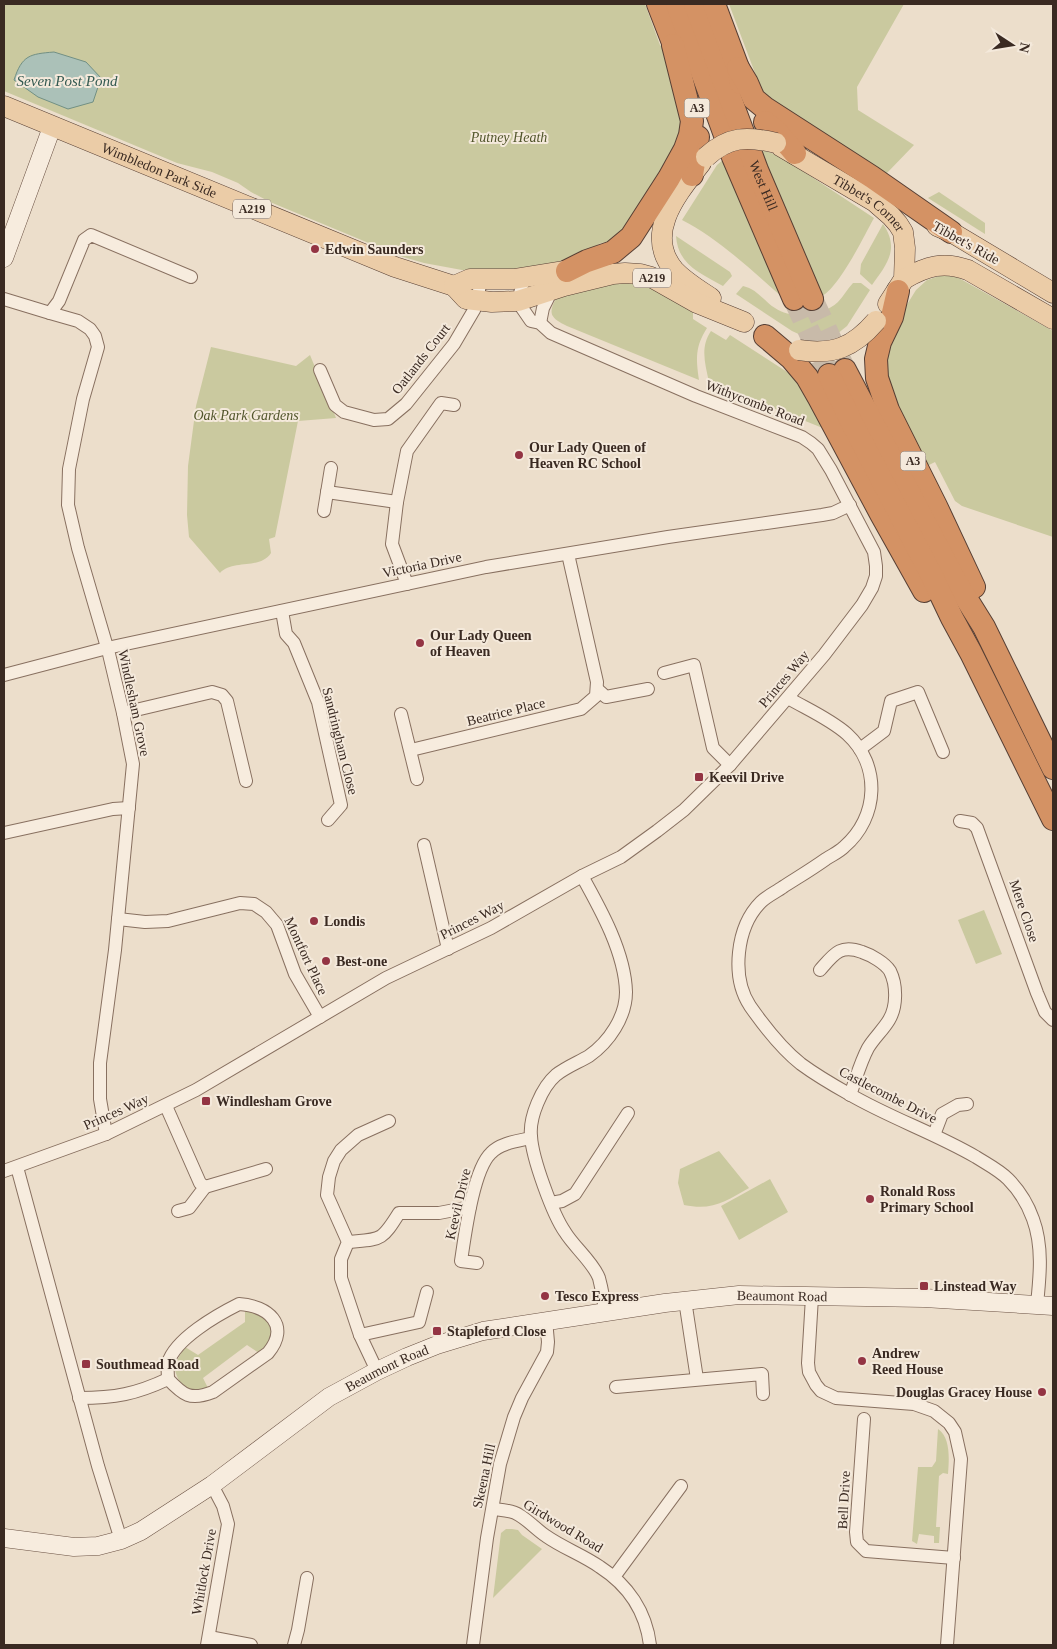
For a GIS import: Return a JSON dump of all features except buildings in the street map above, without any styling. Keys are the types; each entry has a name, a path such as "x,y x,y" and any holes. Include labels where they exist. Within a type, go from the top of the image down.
{"highway":[{"name":"A3","path":"658,4 697,104 699,121 698,144 692,175"},
{"name":"A3","path":"677,4 721,71 743,94 749,106 776,131 786,148"},
{"name":"A3","path":"695,4 721,71"},
{"name":"A3","path":"714,4 721,71"},
{"name":"A3","path":"567,271 587,261 613,252 631,237 669,178 685,149 692,121 673,45"},
{"path":"721,71 747,83 754,99 766,108 872,177 951,232"},
{"name":"West Hill","path":"721,71 733,157 803,299"},
{"name":"A3","path":"901,285 892,317 880,342 876,359 876,378 888,410 974,586 984,626"},
{"name":"A3","path":"766,336 792,358 807,378 820,398 922,588 952,618"},
{"name":"A3","path":"837,372 952,618 972,653 1053,819"},
{"name":"A3","path":"862,422 984,626 1053,768"}],"main road":[{"name":"Wimbledon Park Side","path":"4,106 396,267 454,286"},
{"name":"Tibbet's Corner","path":"664,220 670,207 706,157 730,141 755,138 786,148 875,202 891,216 903,232 905,248 901,285"},
{"name":"Tibbet's Ride","path":"875,202 894,207 951,232 1053,293"},
{"name":"A219","path":"664,220 622,256 599,266 524,278 500,280 470,279 454,286 466,299 492,302 518,301 612,274 640,274 651,277 697,302 744,322"},
{"name":"A219","path":"664,220 661,240 665,256 674,270 690,284 744,322 766,336 799,350 829,352 842,348 862,336 876,322 901,285"},
{"name":"Tibbet's Ride","path":"901,285 918,272 932,267 943,265 955,266 968,270 1053,318"}],"street":[{"path":"4,258 52,127"},
{"path":"50,313 59,301 84,240 91,235 190,276"},
{"path":"518,301 524,278"},
{"name":"Oatlands Court","path":"320,370 335,405 344,412 374,420 388,419 406,404 443,359 466,324 478,301 481,280"},
{"path":"540,324 543,308 552,290"},
{"name":"Windlesham Grove","path":"4,299 78,321 90,329 95,336 98,347 83,399 69,469 68,505 78,548 107,648 133,764 118,919 100,1063 100,1099 106,1134"},
{"name":"Withycombe Road","path":"518,301 532,321 540,324 551,333 696,396 802,438 818,449 874,552 876,571 872,588"},
{"path":"407,584 392,544 397,502 407,451 441,403 454,405"},
{"path":"324,511 331,468"},
{"path":"327,492 397,502"},
{"name":"Victoria Drive","path":"4,675 107,648 486,567 822,515 841,510 850,505"},
{"path":"568,554 597,689 606,697 648,689"},
{"name":"Princes Way","path":"4,1171 106,1134 166,1106 386,978 491,928 582,876 621,857 684,810 730,765 824,655 862,605 872,588"},
{"name":"Sandringham Close","path":"282,611 286,634 294,643 318,702 340,806 328,820"},
{"path":"664,673 694,665 713,748 730,765"},
{"name":"Beatrice Place","path":"411,750 581,709 596,696 597,689"},
{"path":"123,713 212,692 222,694 227,701 246,781"},
{"path":"860,749 884,731 891,701 918,692 943,752"},
{"name":"Castlecombe Drive","path":"788,698 848,734 860,749 870,768 872,800 864,824 844,847 762,901 748,920 740,948 739,977 745,998 758,1018 801,1064 850,1095 960,1148 993,1167 1008,1179 1020,1194 1032,1217 1039,1242 1045,1305"},
{"path":"401,714 417,779"},
{"path":"4,833 113,809 128,808"},
{"name":"Mere Close","path":"960,821 972,822 977,828 1037,993 1045,1012 1053,1020"},
{"path":"424,845 448,949"},
{"path":"582,876 614,939 626,992 624,1006 608,1039 590,1055 556,1075 540,1098 533,1115 531,1138 537,1164 551,1203 564,1231 598,1277 605,1312"},
{"name":"Montfort Place","path":"118,919 168,922 240,903 254,904 266,912 277,925 295,974 320,1017"},
{"path":"820,970 834,954 844,949 852,949 876,959 889,970 893,981 895,996 894,1008 890,1019 869,1046 850,1095"},
{"path":"934,1136 942,1114 958,1105 967,1104"},
{"path":"166,1106 200,1183 205,1187"},
{"path":"551,1203 562,1201 575,1194 628,1114"},
{"path":"377,1371 360,1335 340,1278 341,1259 348,1242 327,1195 334,1161 341,1150 358,1135 389,1122"},
{"name":"Keevil Drive","path":"477,1264 460,1261 470,1206 483,1163 492,1152 502,1146 531,1138"},
{"path":"17,1167 100,1471 121,1540"},
{"path":"178,1211 189,1208 205,1187 266,1169"},
{"path":"348,1242 372,1240 381,1237 388,1231 399,1213 439,1213 470,1206"},
{"path":"360,1335 419,1322 427,1292"},
{"name":"Beaumont Road","path":"4,1538 74,1547 98,1546 121,1540 141,1531 212,1485 329,1397 377,1371 437,1345 483,1331 685,1300 739,1295 924,1298 1045,1305"},
{"path":"812,1297 808,1363 812,1380 821,1390 836,1398 914,1404 934,1411 949,1423 955,1432 961,1459 947,1645"},
{"path":"685,1300 697,1379"},
{"path":"239,1304 252,1305 268,1312 274,1319 277,1334 273,1347 268,1353 212,1392 203,1396 186,1396 168,1378 168,1363 178,1345 226,1310 239,1304"},
{"name":"Skeena Hill","path":"473,1645 487,1538 500,1464 514,1417 526,1387 547,1352 546,1320"},
{"path":"616,1387 762,1374 763,1394"},
{"path":"80,1398 102,1398 133,1393 168,1378"},
{"name":"Bell Drive","path":"864,1419 856,1532 857,1542 866,1551 954,1558"},
{"name":"Whitlock Drive","path":"212,1485 223,1506 228,1524 208,1641 251,1645"},
{"path":"614,1576 681,1486"},
{"name":"Girdwood Road","path":"493,1509 519,1515 546,1536 614,1576 642,1612 650,1645"},
{"path":"294,1645 307,1578"}],"green space":[{"name":"Putney Heath","path":"4,4 645,4 660,45 671,58 686,134 623,240 601,243 582,253 557,262 509,272 462,270 424,263 400,256 270,202 238,183 212,172 177,163 4,91"},
{"path":"729,4 904,4 857,87 858,110 914,145 886,174 768,98 761,89"},
{"path":"760,150 783,158 874,218 842,274 835,284 820,297"},
{"path":"724,159 781,296 721,245 682,220 717,165"},
{"path":"939,192 985,223 985,234 928,198"},
{"path":"883,224 891,241 890,256 872,285 860,274 861,264"},
{"path":"676,236 730,272 732,276 723,286 692,267 681,254"},
{"path":"942,275 957,277 1053,331 1053,537 962,506 955,501 935,462 925,467 884,387 890,332 916,290 927,280"},
{"path":"635,278 693,312 693,319 707,328 700,341 697,353 699,380 567,326 552,315 552,308 557,297"},
{"path":"853,283 861,283 870,290 847,326 837,334 818,339 805,337 792,331 736,294 743,286 752,290 782,312 808,315 832,307"},
{"path":"711,331 726,340 730,335 801,381 830,431 709,382 704,349"},
{"name":"Oak Park Gardens","path":"211,347 296,366 310,355 336,418 298,421 275,537 269,539 271,553 260,561 232,566 220,573 189,537 187,515 188,466 196,406"},
{"path":"984,910 1002,954 976,964 958,920"},
{"path":"719,1151 749,1188 719,1204 703,1207 684,1205 678,1183 680,1169"},
{"path":"770,1179 788,1212 739,1240 721,1206"},
{"path":"245,1308 263,1314 268,1321 272,1336 268,1342 259,1353 247,1345 203,1378 209,1390 198,1392 183,1387 178,1379 174,1365 185,1347 198,1355 245,1322"},
{"path":"938,1429 945,1438 949,1456 948,1474 943,1473 939,1476 936,1527 940,1527 939,1543 934,1543 934,1536 919,1534 917,1544 912,1541 918,1467 932,1467 936,1461"},
{"path":"506,1529 518,1530 542,1549 493,1598 501,1533"}],"water":[{"name":"Seven Post Pond","path":"54,52 86,62 101,78 93,102 68,109 38,97 14,80 20,65 28,57"}],"tunnel":[{"path":"794,299 829,375"},
{"path":"812,299 844,368"}],"place":[{"name":"Edwin Saunders","path":"315,249"},
{"name":"Our Lady Queen of Heaven RC School","path":"519,455"},
{"name":"Our Lady Queen of Heaven","path":"420,643"},
{"name":"Keevil Drive","path":"699,777"},
{"name":"Londis","path":"314,921"},
{"name":"Best-one","path":"326,961"},
{"name":"Windlesham Grove","path":"206,1101"},
{"name":"Ronald Ross Primary School","path":"870,1199"},
{"name":"Linstead Way","path":"924,1286"},
{"name":"Tesco Express","path":"545,1296"},
{"name":"Stapleford Close","path":"437,1331"},
{"name":"Andrew Reed House","path":"862,1361"},
{"name":"Southmead Road","path":"86,1364"},
{"name":"Douglas Gracey House","path":"1042,1392"}]}
